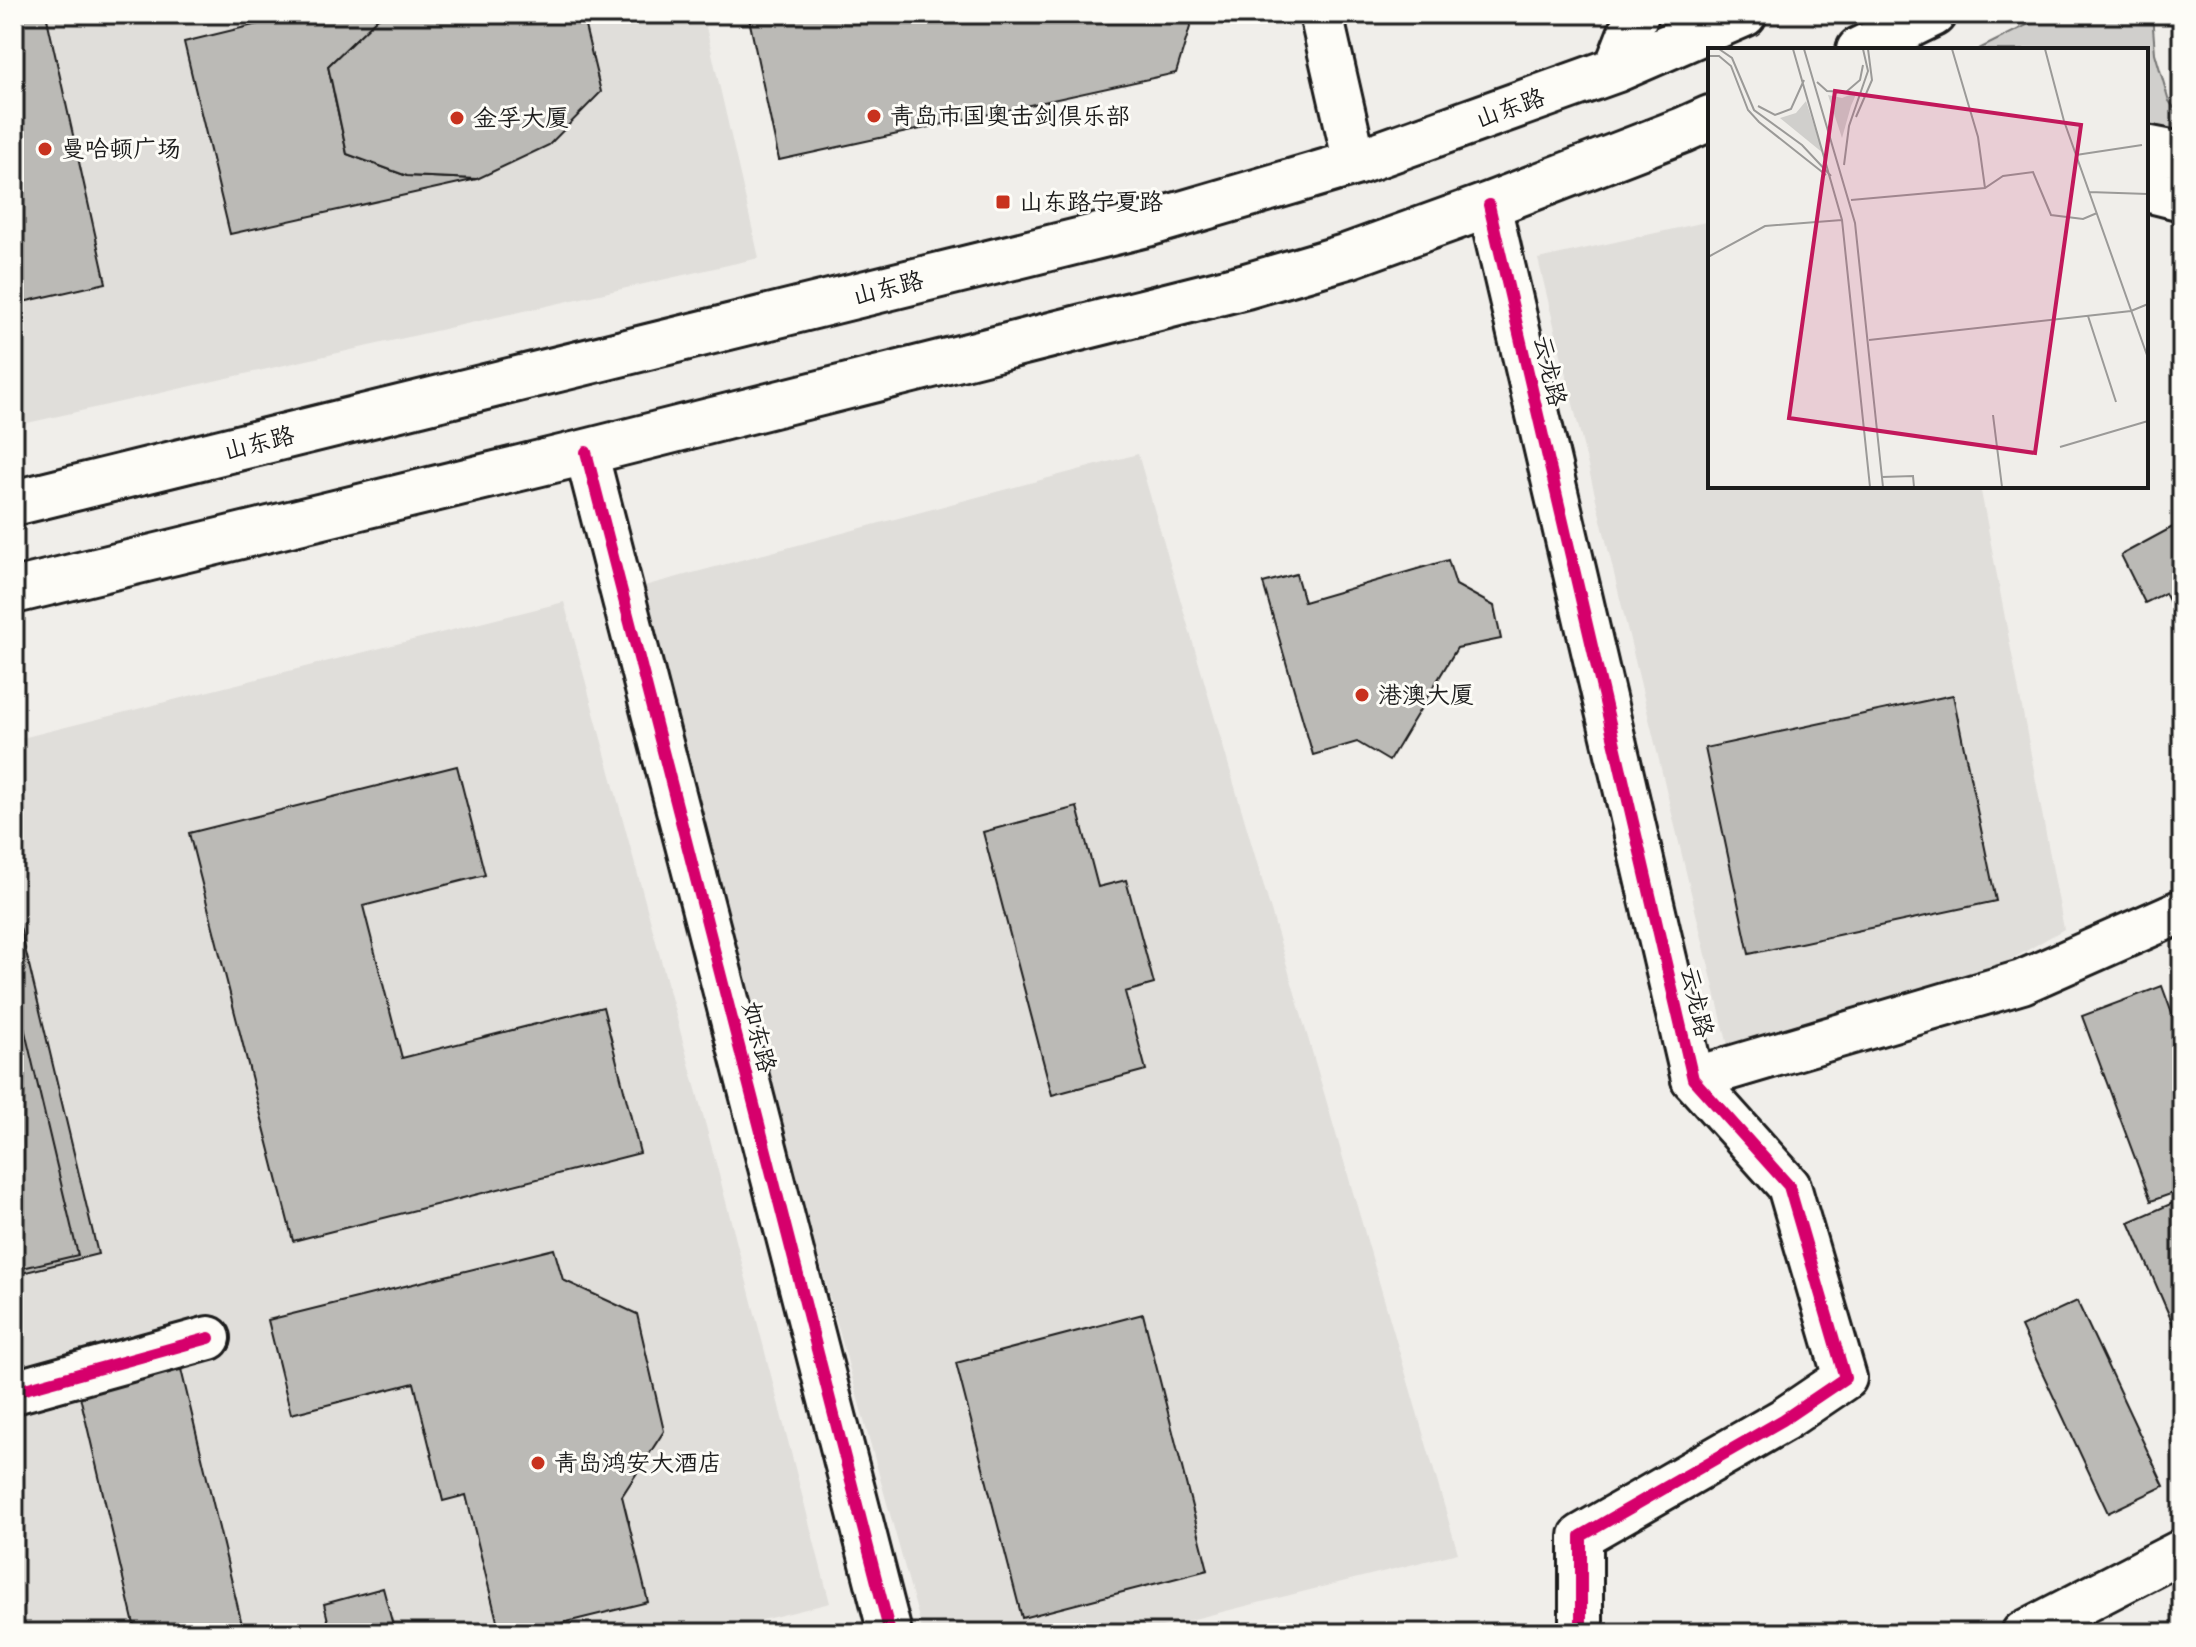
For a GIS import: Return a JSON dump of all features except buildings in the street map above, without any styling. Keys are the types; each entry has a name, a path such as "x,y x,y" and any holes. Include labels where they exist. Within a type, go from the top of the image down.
{"main road":[{"path":"1615,70 1667,14"},
{"name":"山东路","path":"14,503 1147,224 1355,163 1615,70 1744,14"},
{"path":"1863,48 1933,14"},
{"path":"14,591 586,452 1246,286 1348,256 1701,126"},
{"path":"2148,148 2182,155"}],"street":[{"path":"1321,14 1355,163"},
{"path":"1615,70 1637,14"},
{"path":"2148,190 2182,199"},
{"name":"云龙路","path":"1489,205 1693,1079 1789,1186 1845,1378 1783,1420 1581,1536 1581,1633"},
{"name":"如东路","path":"586,452 890,1633"},
{"path":"1693,1079 2022,982 2182,911"},
{"path":"14,1392 209,1338"},
{"path":"2023,1633 2182,1551"}],"shaded area":[{"name":"金孚大厦","path":"14,14 703,14 759,258 14,426"},
{"path":"2049,14 2152,14 2155,53 2169,101 2182,118 2182,141 2148,132 2148,48 1981,48"},
{"path":"1708,221 1708,488 1980,488 2064,929 1948,996 1729,1050 1538,259"},
{"path":"1138,454 1458,1553 1138,1633 923,1633 633,589"},
{"path":"564,602 717,1167 830,1603 710,1633 14,1633 14,740"}],"cycle path":[{"path":"1489,205 1693,1079 1789,1186 1845,1378 1783,1420 1581,1536 1581,1633"},
{"path":"586,452 890,1633"},
{"path":"14,1392 209,1338"}],"place":[{"name":"青岛市国奥击剑俱乐部","path":"874,116"},
{"name":"金孚大厦","path":"457,118"},
{"name":"曼哈顿广场","path":"45,149"},
{"name":"山东路宁夏路","path":"1003,202"},
{"name":"港澳大厦","path":"1362,695"},
{"name":"青岛鸿安大酒店","path":"538,1463"}]}
